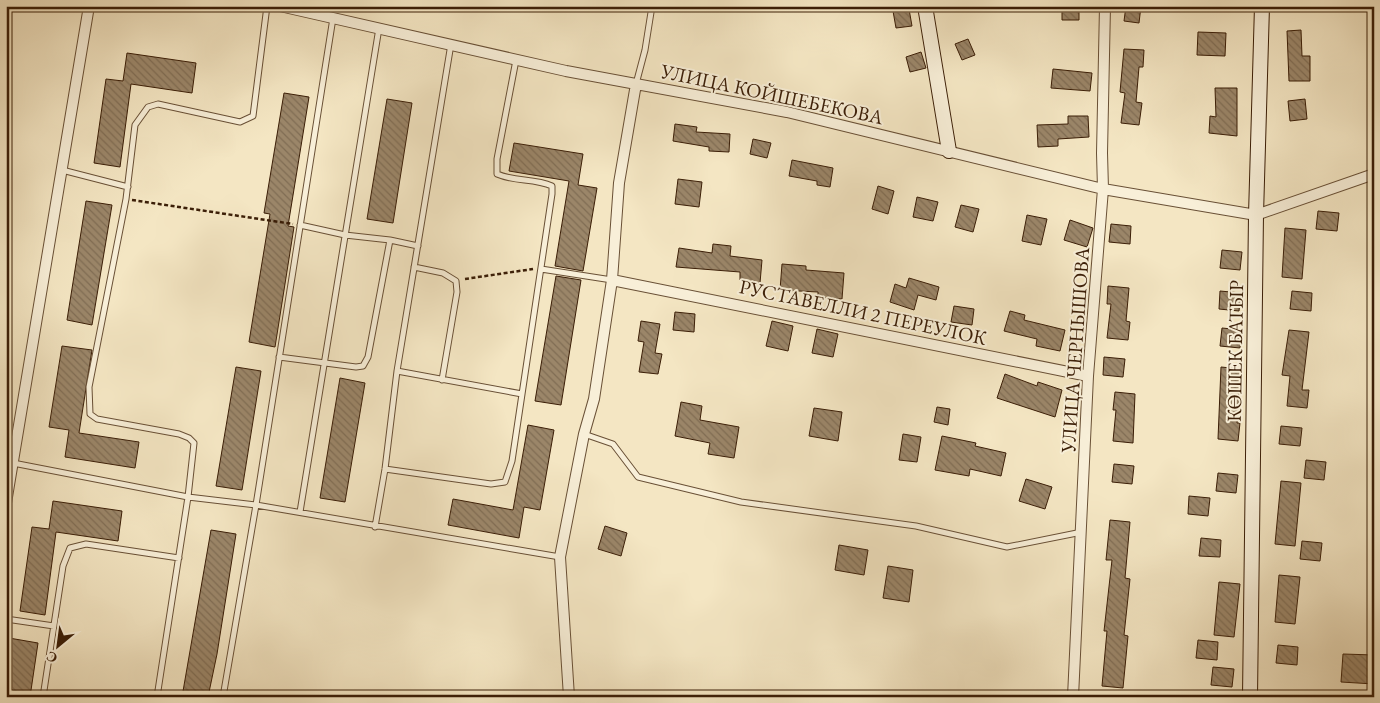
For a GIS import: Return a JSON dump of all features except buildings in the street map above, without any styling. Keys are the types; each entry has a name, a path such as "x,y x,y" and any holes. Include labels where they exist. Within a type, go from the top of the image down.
{"street":[{"path":"6,503 89,6"},
{"name":"УЛИЦА КОЙШЕБЕКОВА","path":"280,6 516,59 636,84 787,112 1103,189 1256,215"},
{"path":"925,6 949,151"},
{"name":"УЛИЦА ЧЕРНЫШОВА","path":"1073,697 1088,376 1103,189 1105,6"},
{"name":"КӨШЕК БАТЫР","path":"1250,697 1256,215 1262,6"},
{"path":"569,697 560,558 584,434 594,399 612,280 619,183 636,84"},
{"path":"1256,215 1374,174"},
{"name":"РУСТАВЕЛЛИ 2 ПЕРЕУЛОК","path":"612,280 1088,376"}],"lane":[{"path":"156,697 179,558 194,443 189,438 179,434 98,419 90,414 88,405 89,387 128,188 135,125 148,107 158,104 240,122 253,116 267,6"},
{"path":"636,84 645,50 652,6"},
{"path":"223,697 280,357 333,17"},
{"path":"300,512 379,27"},
{"path":"375,527 385,469 397,371 451,44"},
{"path":"385,469 491,484 505,482 512,461 552,186 543,182 510,180 497,174 496,159 516,59"},
{"path":"62,170 128,188"},
{"path":"300,225 345,235 390,240 418,246"},
{"path":"280,357 356,367 362,366 368,357 390,240"},
{"path":"414,267 443,273 456,281 457,292 442,380"},
{"path":"541,269 612,280"},
{"path":"397,371 522,394"},
{"path":"584,434 614,444 638,477 742,502 916,526 1007,547 1082,532"},
{"path":"13,463 188,497 300,512 375,527 560,558"},
{"path":"43,697 63,566 70,548 86,544 179,558"},
{"path":"6,619 54,626"}],"path":[{"path":"126,199 300,225"},
{"path":"456,281 494,273 541,269"}]}
